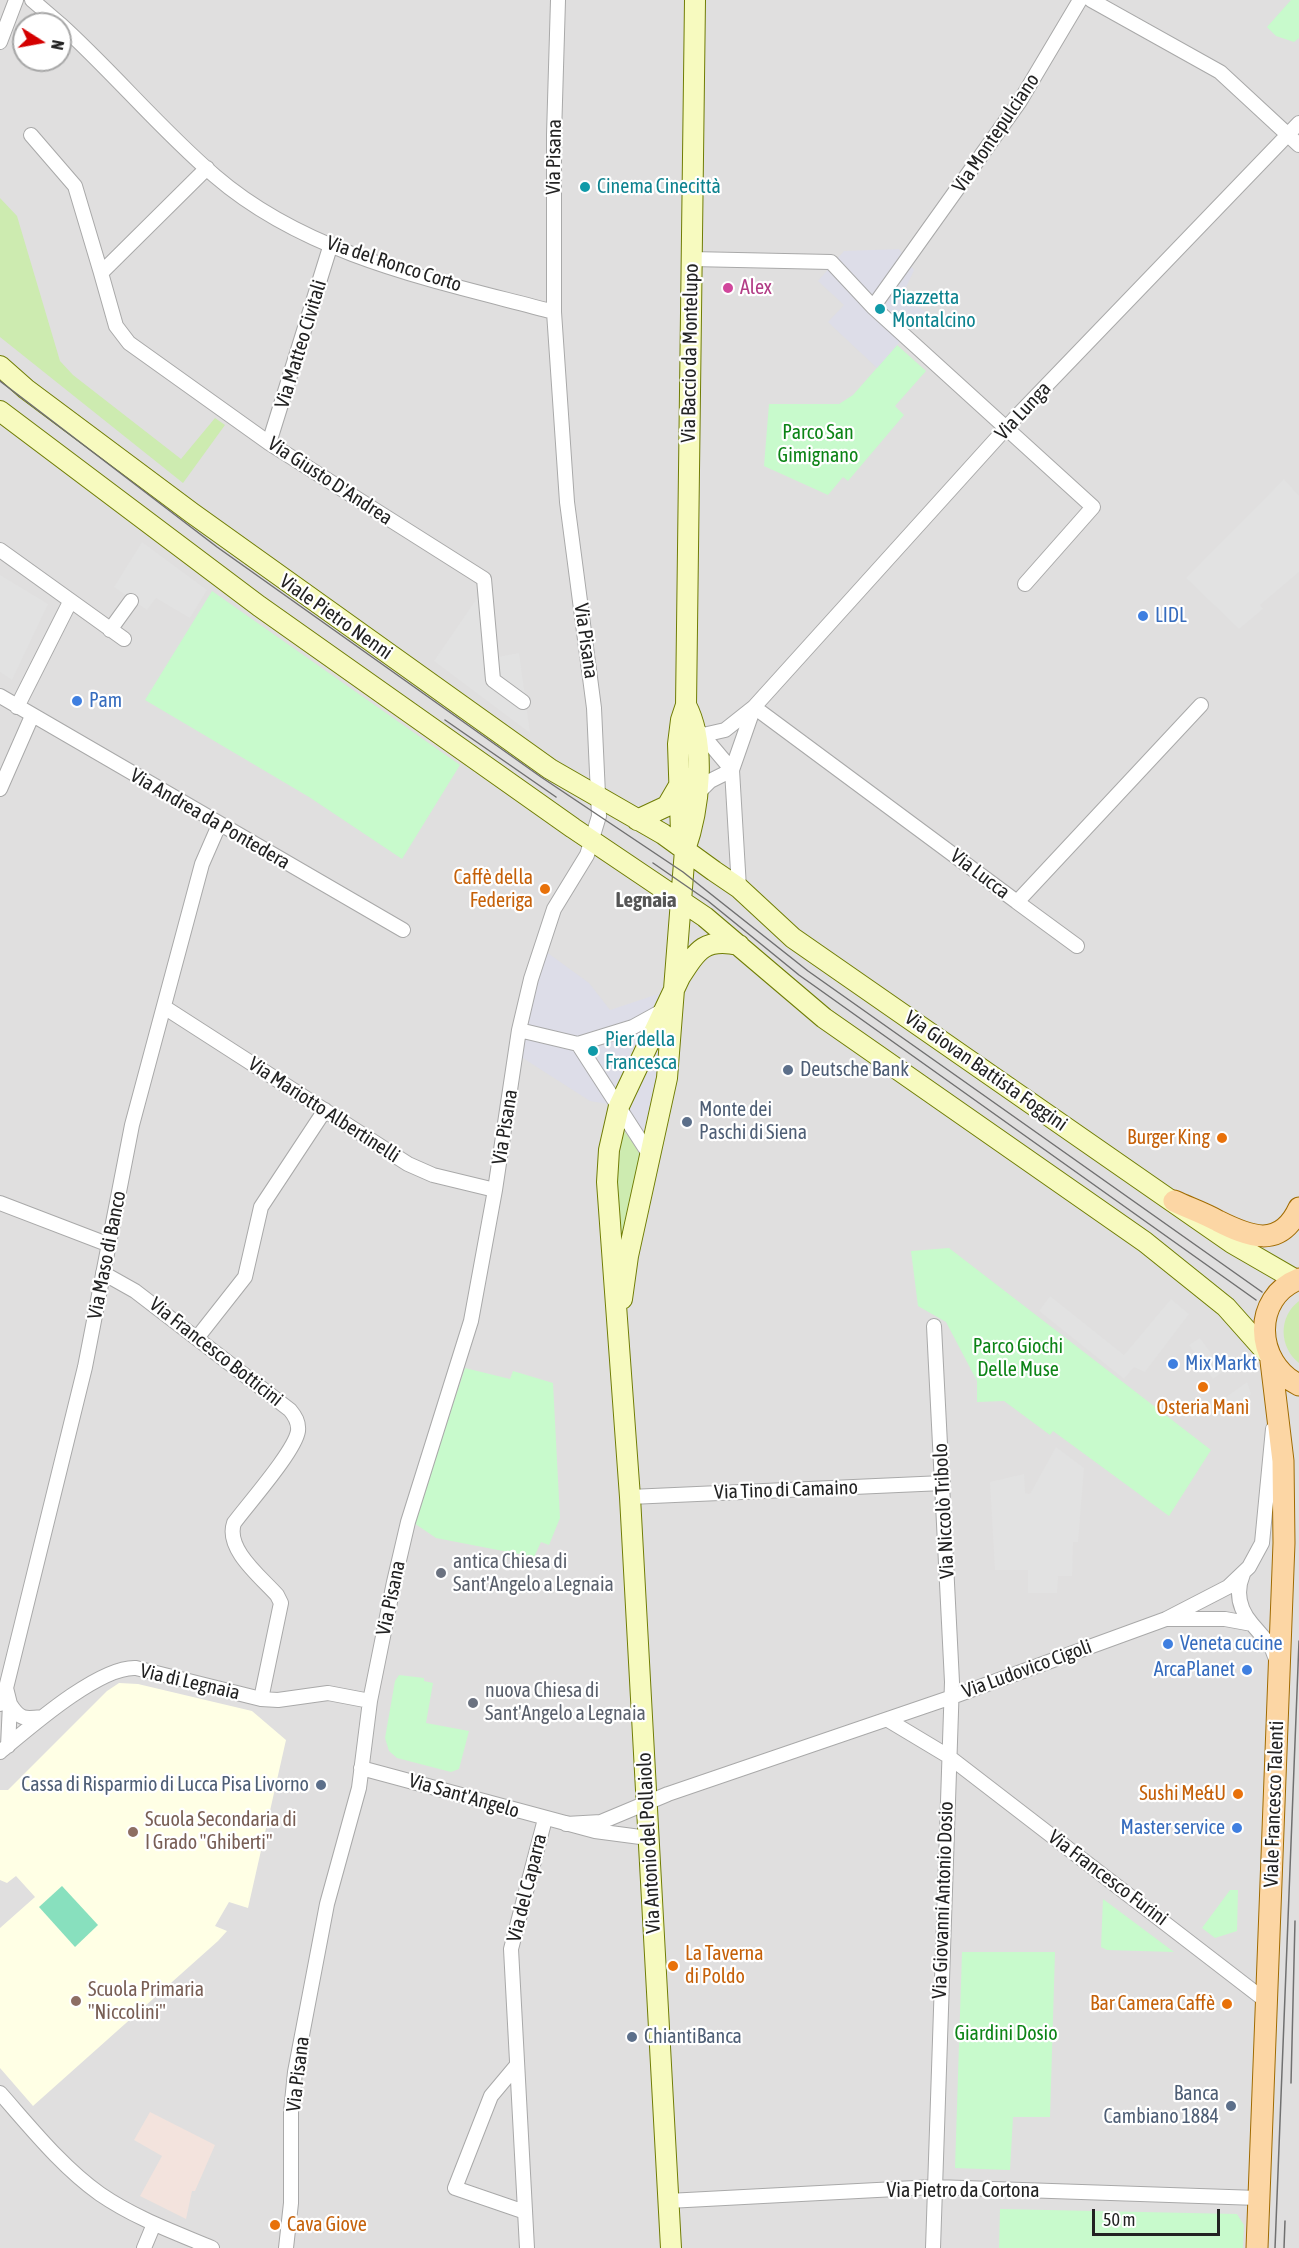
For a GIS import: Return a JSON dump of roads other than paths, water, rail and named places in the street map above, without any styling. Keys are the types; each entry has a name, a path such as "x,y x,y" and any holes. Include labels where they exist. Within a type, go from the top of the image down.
{"main road":[{"name":"Via Baccio da Montelupo","path":"673,989 685,849 681,832 690,788 679,738 694,721 691,259 695,0"},
{"name":"Viale Pietro Nenni","path":"0,366 26,389 270,570 550,769 685,849"},
{"name":"Viale Pietro Nenni","path":"0,411 259,606 593,841 680,898"},
{"path":"637,820 667,806 690,788"},
{"name":"Via Giovan Battista Foggini","path":"685,849 739,888 793,938 1232,1243 1298,1278"},
{"path":"680,898 824,1018 1145,1242 1232,1313 1284,1376 1299,1385"},
{"path":"673,989 689,963 706,945 719,941 739,945"},
{"name":"Via Antonio del Pollaiolo","path":"671,2248 630,1497 607,1192 609,1150 619,1106 673,989"},
{"name":"Via Antonio del Pollaiolo","path":"619,1330 628,1256 651,1158 666,1078 673,989"},
{"path":"1174,1201 1252,1236 1270,1234 1280,1229 1294,1217 1299,1208"},
{"name":"Viale Francesco Talenti","path":"1257,2248 1280,1668 1284,1493 1276,1411 1264,1329 1269,1312 1281,1292 1298,1278"}],"street":[{"path":"0,42 16,0"},
{"name":"Via del Ronco Corto","path":"32,0 46,12"},
{"name":"Via Pisana","path":"286,2248 292,2184 291,2112 295,2072 327,1904 358,1788 370,1701 408,1522 471,1321 495,1190 519,1030 549,920 569,881 587,855 599,816 594,708 567,502 554,312 554,145 558,0"},
{"name":"Via Montepulciano","path":"873,307 1020,101 1080,0"},
{"path":"1091,0 1220,72 1299,145"},
{"name":"Via del Ronco Corto","path":"72,36 207,168 236,192 277,219 356,256 554,312"},
{"name":"Via Lunga","path":"694,721 725,730 754,707 1007,427 1299,123"},
{"name":"Via Giusto D'Andrea","path":"31,135 75,186 116,326 129,343 269,443 484,579 494,680 523,702"},
{"path":"101,273 207,168"},
{"name":"Via Matteo Civitali","path":"269,443 331,244"},
{"path":"691,259 831,262 873,307 1093,507 1025,584"},
{"path":"0,550 124,639"},
{"path":"110,630 131,601"},
{"path":"17,707 70,602"},
{"name":"Via Andrea da Pontedera","path":"0,696 403,930"},
{"name":"Via Lucca","path":"754,707 1017,902 1201,705"},
{"name":"Via Lunga","path":"732,770 754,707"},
{"path":"0,789 32,716"},
{"path":"694,721 732,770 739,888"},
{"path":"690,788 732,770"},
{"name":"Via Maso di Banco","path":"4,1749 6,1688 78,1398 132,1125 202,864 219,825"},
{"path":"1017,902 1077,946"},
{"name":"Via Mariotto Albertinelli","path":"164,1007 415,1168 495,1190"},
{"path":"519,1030 578,1044 639,1025 662,1011"},
{"path":"578,1044 651,1158"},
{"path":"198,1338 245,1277 261,1207 325,1110"},
{"path":"0,1203 107,1244"},
{"name":"Via Francesco Botticini","path":"103,1273 135,1291 198,1338 290,1410 298,1422 298,1430 290,1448 234,1523 232,1530 237,1548 277,1595 280,1603 261,1699"},
{"name":"Via Niccolò Tribolo","path":"934,1326 952,1697"},
{"name":"Via Ludovico Cigoli","path":"647,1802 888,1720 1166,1619 1228,1587 1254,1561 1263,1539 1276,1411"},
{"name":"Via Tino di Camaino","path":"630,1497 943,1483"},
{"name":"Via Ludovico Cigoli","path":"1243,1574 1238,1596 1245,1615 1270,1646 1280,1668"},
{"name":"Via Ludovico Cigoli","path":"1166,1619 1225,1619 1252,1624"},
{"name":"Via di Legnaia","path":"4,1749 42,1717 119,1669 136,1668 261,1699 278,1700 328,1693 370,1701"},
{"name":"Via Giovanni Antonio Dosio","path":"933,2248 948,1756 952,1697"},
{"path":"5,1704 23,1719 42,1717"},
{"path":"888,1720 948,1756"},
{"name":"Via Francesco Furini","path":"948,1756 1266,2001"},
{"name":"Via Sant'Angelo","path":"361,1768 545,1819 627,1837 648,1838"},
{"name":"Via Sant'Angelo","path":"566,1824 601,1822 647,1802"},
{"name":"Via del Caparra","path":"527,2248 512,1937 545,1819"},
{"path":"518,2065 491,2096 455,2188 525,2212"},
{"path":"0,2093 50,2149 85,2182 112,2202 154,2224 212,2248"},
{"name":"Via Pietro da Cortona","path":"668,2201 934,2187 1258,2198"},
{"path":"144,2248 154,2224"}],"tram line":[{"path":"0,381 217,547 541,777 683,872 808,971 1262,1292"},
{"path":"445,720 556,797"},
{"path":"653,863 708,901 799,975 1256,1300"},
{"path":"1275,2248 1299,1641"},
{"path":"1291,2083 1295,1921"},
{"path":"1284,2248 1285,2221"}],"place":[{"name":"Cinema Cinecittà","path":"585,187"},
{"name":"Alex","path":"728,288"},
{"name":"Piazzetta Montalcino","path":"880,309"},
{"name":"LIDL","path":"1143,616"},
{"name":"Pam","path":"77,701"},
{"name":"Caffè della Federiga","path":"545,889"},
{"name":"Pier della Francesca","path":"593,1051"},
{"name":"Deutsche Bank","path":"788,1070"},
{"name":"Monte dei Paschi di Siena","path":"687,1122"},
{"name":"Burger King","path":"1222,1138"},
{"name":"Mix Markt","path":"1173,1364"},
{"name":"Osteria Manì","path":"1203,1387"},
{"name":"antica Chiesa di Sant'Angelo a Legnaia","path":"441,1573"},
{"name":"Veneta cucine","path":"1168,1644"},
{"name":"ArcaPlanet","path":"1247,1670"},
{"name":"nuova Chiesa di Sant'Angelo a Legnaia","path":"473,1703"},
{"name":"Cassa di Risparmio di Lucca Pisa Livorno","path":"321,1785"},
{"name":"Sushi Me&U","path":"1238,1794"},
{"name":"Master service","path":"1237,1828"},
{"name":"Scuola Secondaria di I Grado \"Ghiberti\"","path":"133,1832"},
{"name":"La Taverna di Poldo","path":"673,1966"},
{"name":"Scuola Primaria \"Niccolini\"","path":"76,2001"},
{"name":"Bar Camera Caffè","path":"1227,2004"},
{"name":"ChiantiBanca","path":"632,2037"},
{"name":"Banca Cambiano 1884","path":"1231,2106"},
{"name":"Cava Giove","path":"275,2225"}],"district":[{"name":"Legnaia","path":"646,900"}],"park label":[{"name":"Parco San Gimignano","path":"818,444"},
{"name":"Parco Giochi Delle Muse","path":"1018,1358"},
{"name":"Giardini Dosio","path":"1006,2034"}]}
